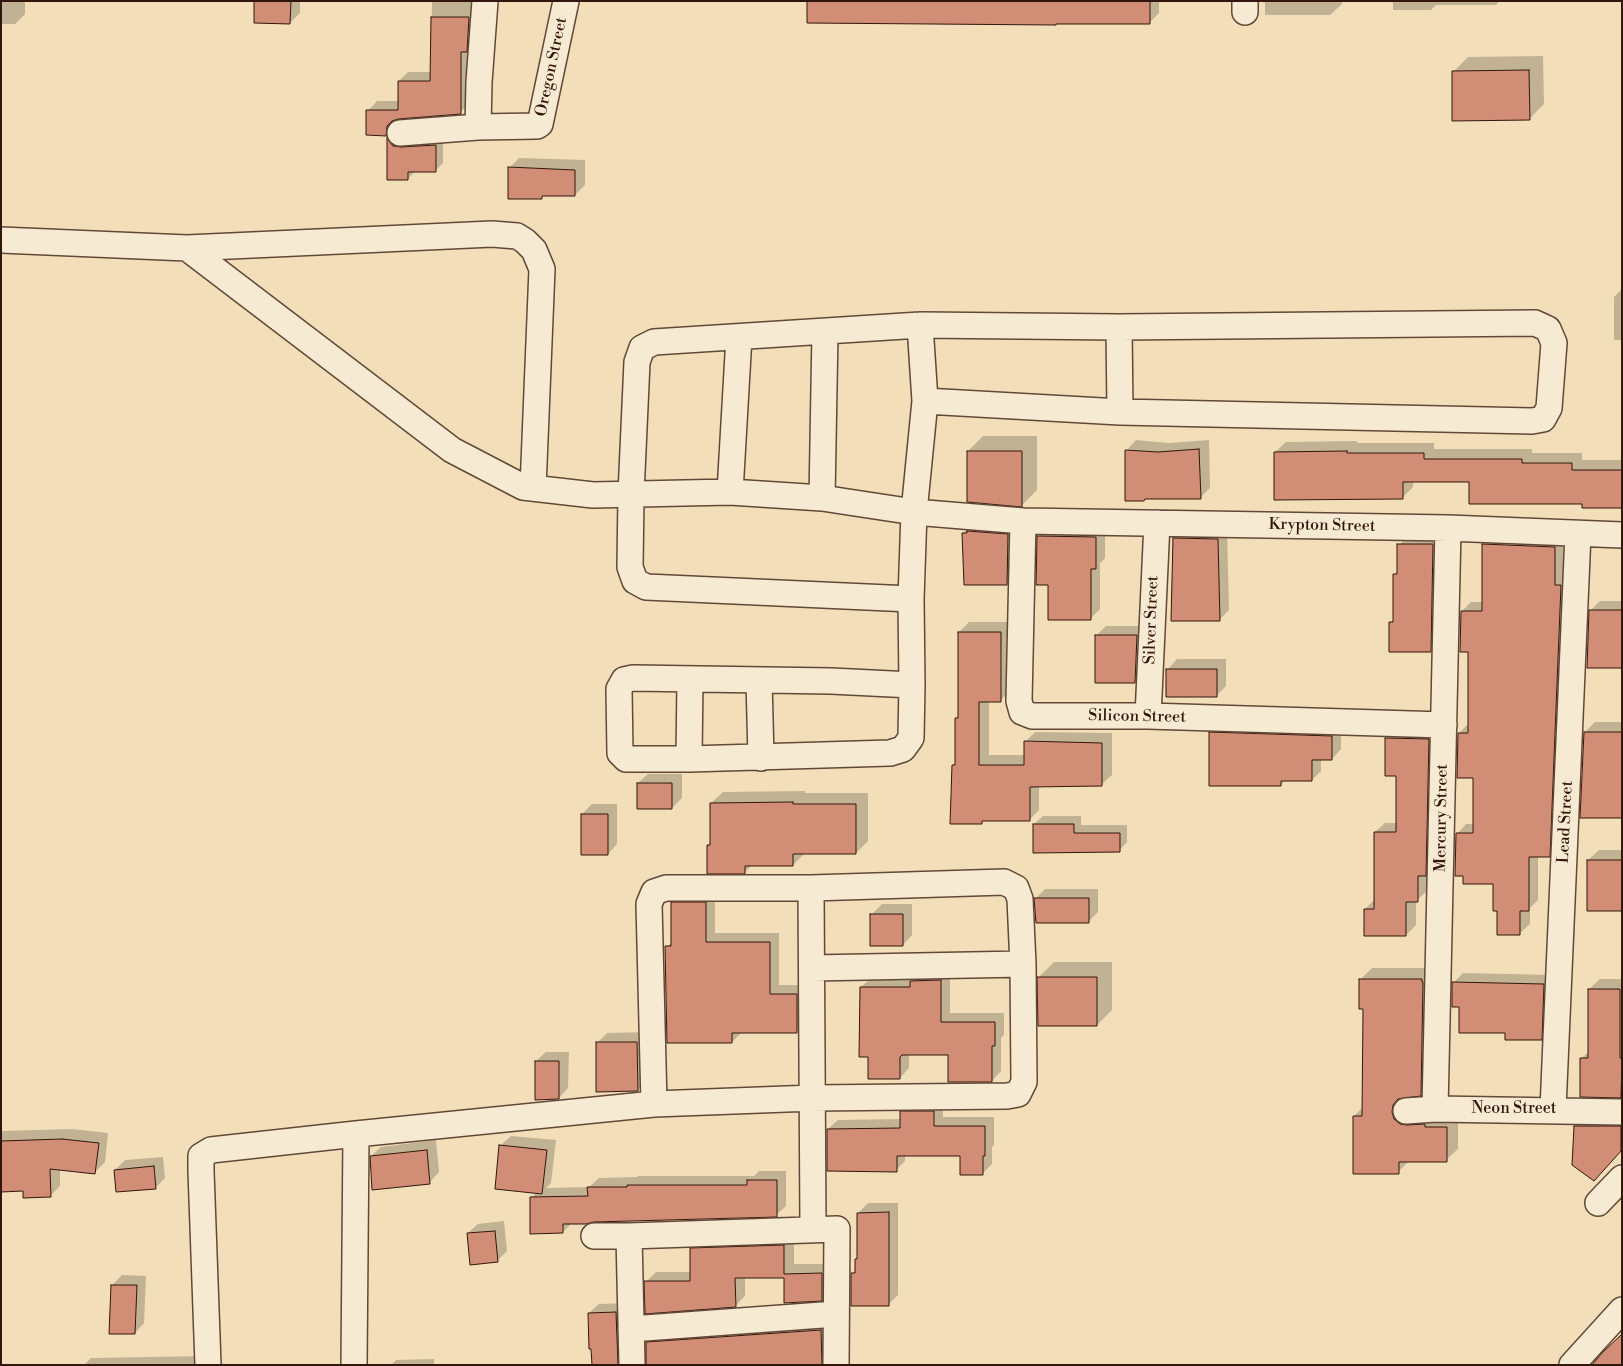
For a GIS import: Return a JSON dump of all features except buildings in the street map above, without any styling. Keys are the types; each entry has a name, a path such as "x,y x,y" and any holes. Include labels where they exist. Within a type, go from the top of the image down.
{"street":[{"path":"400,133 478,127 485,1"},
{"name":"Oregon Street","path":"478,127 537,126 540,124 566,1"},
{"path":"1,240 187,248 492,234 517,236 525,240 534,250 542,269 533,488"},
{"name":"Krypton Street","path":"187,248 452,450 523,487 593,495 730,492 822,498 914,512 1023,521 1448,528 1622,536"},
{"path":"910,598 646,587 634,581 630,567 631,494 637,362 642,348 654,342 920,325 1119,327 1535,323 1548,328 1554,343 1549,408 1543,419 1532,421 1120,412 924,401"},
{"path":"912,685 760,680 633,678 624,680 619,688 620,754 626,759 761,758 890,753 903,750 910,738 912,685 910,598 914,512 924,401 920,325"},
{"path":"1119,327 1120,412"},
{"path":"822,498 825,332"},
{"path":"730,492 739,337"},
{"name":"Silicon Street","path":"1023,521 1019,701 1022,712 1032,716 1148,716 1444,725"},
{"name":"Silver Street","path":"1148,716 1156,523"},
{"name":"Mercury Street","path":"1435,1109 1448,528"},
{"name":"Lead Street","path":"1553,1110 1578,534"},
{"path":"689,759 690,680"},
{"path":"760,680 761,758"},
{"path":"208,1365 201,1156 211,1150 654,1104 813,1098 1007,1096 1018,1094 1024,1082 1023,964 1020,899 1016,888 1004,882 811,888 666,888 654,892 649,904 654,1104"},
{"path":"811,888 813,1229"},
{"path":"812,968 1023,964"},
{"name":"Neon Street","path":"1406,1111 1435,1109 1622,1112"},
{"path":"354,1365 356,1134"},
{"path":"1598,1203 1622,1178"},
{"path":"594,1236 837,1229 836,1365"},
{"path":"629,1236 632,1365"},
{"path":"1572,1365 1622,1310"},
{"path":"631,1328 836,1314"}]}
